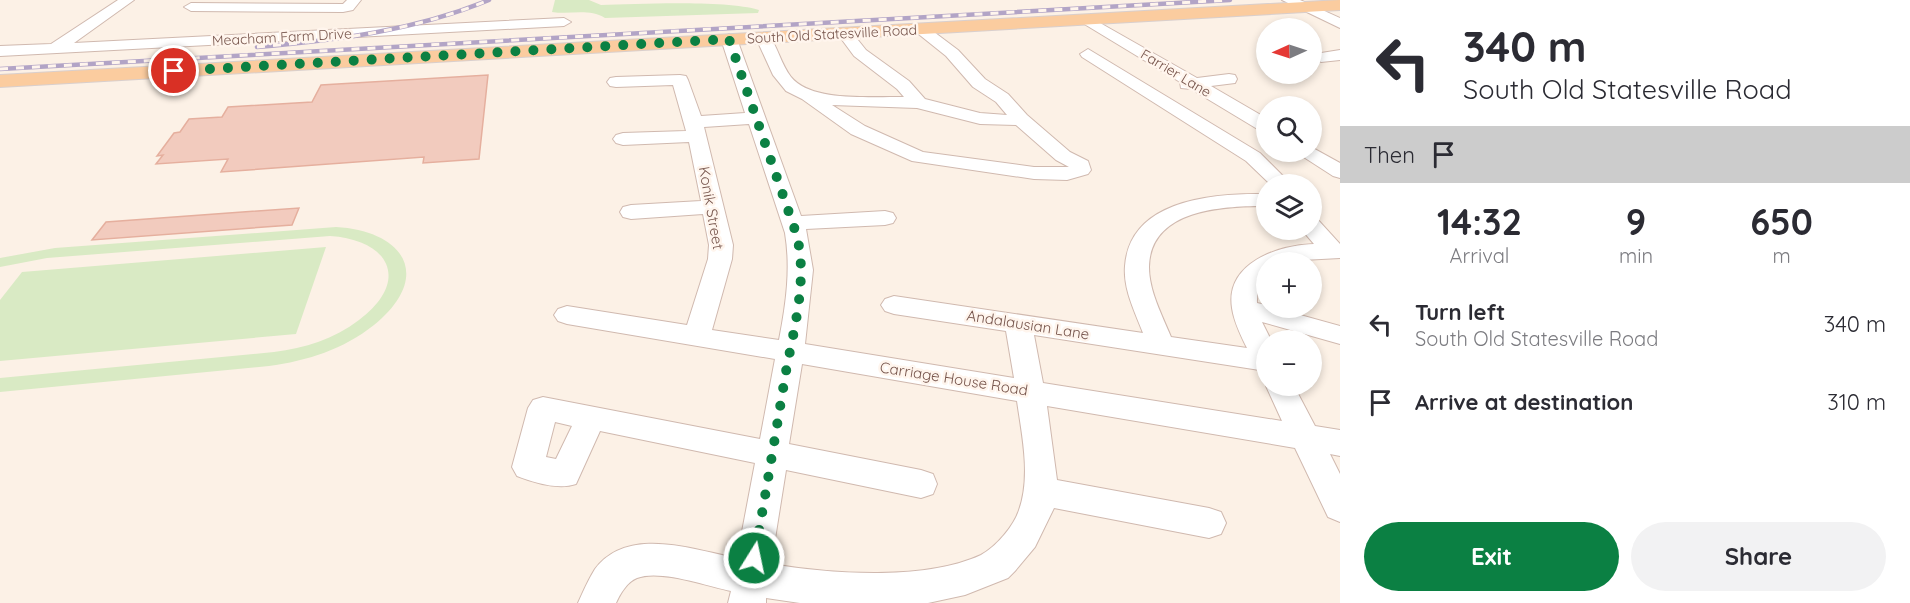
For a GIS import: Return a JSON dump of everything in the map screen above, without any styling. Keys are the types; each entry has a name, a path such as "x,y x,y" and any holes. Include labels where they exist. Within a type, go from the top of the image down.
{"main road":[{"name":"South Old Statesville Road","path":"0,81 921,29 1297,3 1340,5"}],"street":[{"path":"55,48 127,0"},
{"path":"167,43 179,31 189,12 343,8 348,7 354,0"},
{"path":"1297,3 1340,24"},
{"name":"Meacham Farm Drive","path":"0,51 167,43 536,18 564,22"},
{"name":"Farrier Lane","path":"1086,19 1256,120"},
{"path":"807,94 858,130 920,157 1034,173 1067,174 1081,170 1081,165 1064,156 1020,119 1002,99 979,83 952,53 921,29"},
{"path":"845,33 860,53 903,85 919,103"},
{"path":"764,38 783,77 796,91 817,97 919,103 996,122 1020,119"},
{"path":"729,39 800,246 801,274 749,591"},
{"path":"1088,54 1252,157 1270,174"},
{"path":"1322,57 1340,56"},
{"path":"1112,92 1229,79"},
{"name":"Konik Street","path":"616,82 680,80 695,129 721,252 697,337"},
{"path":"623,139 756,118"},
{"path":"1322,160 1340,172"},
{"path":"1161,345 1138,280 1138,257 1145,238 1170,216 1194,207 1223,201 1256,200"},
{"path":"631,212 713,207"},
{"path":"792,223 885,218"},
{"path":"1322,237 1336,251"},
{"path":"1256,270 1246,284 1245,308 1256,338"},
{"name":"Andalausian Lane","path":"894,305 1256,358"},
{"path":"1245,308 1340,335"},
{"name":"Carriage House Road","path":"567,315 1340,443"},
{"path":"597,603 612,575 625,566 639,561 664,562 749,591 847,596 943,597 1003,559 1027,531 1040,491 1040,464 1031,392 1018,324"},
{"path":"1285,396 1340,507"},
{"path":"591,418 921,484"},
{"path":"1040,491 1209,523"}],"green space":[{"path":"555,0 589,0 601,5 725,5 759,10 758,13 605,18 586,12 552,12"},
{"path":"336,227 360,230 379,237 394,247 403,259 406,274 403,290 392,307 374,325 338,347 297,361 269,366 0,392 0,378 274,352 308,345 340,332 359,320 375,305 385,291 388,277 386,265 379,254 367,245 351,239 330,236 47,258 0,267 0,258 55,248"},
{"path":"326,247 296,334 0,361 0,300 22,272"}],"building":[{"path":"488,75 479,159 423,163 424,157 221,172 228,159 156,164 163,155 157,156 174,133 180,132 189,119 222,117 228,107 312,102 321,85"},
{"path":"299,208 292,225 92,240 106,222"}],"railway":[{"path":"257,47 346,37 404,27 461,11 489,0"},
{"path":"0,69 1230,0"}],"route":[{"path":"174,71 729,39 796,233 801,260 801,274 789,352 754,558"}]}
